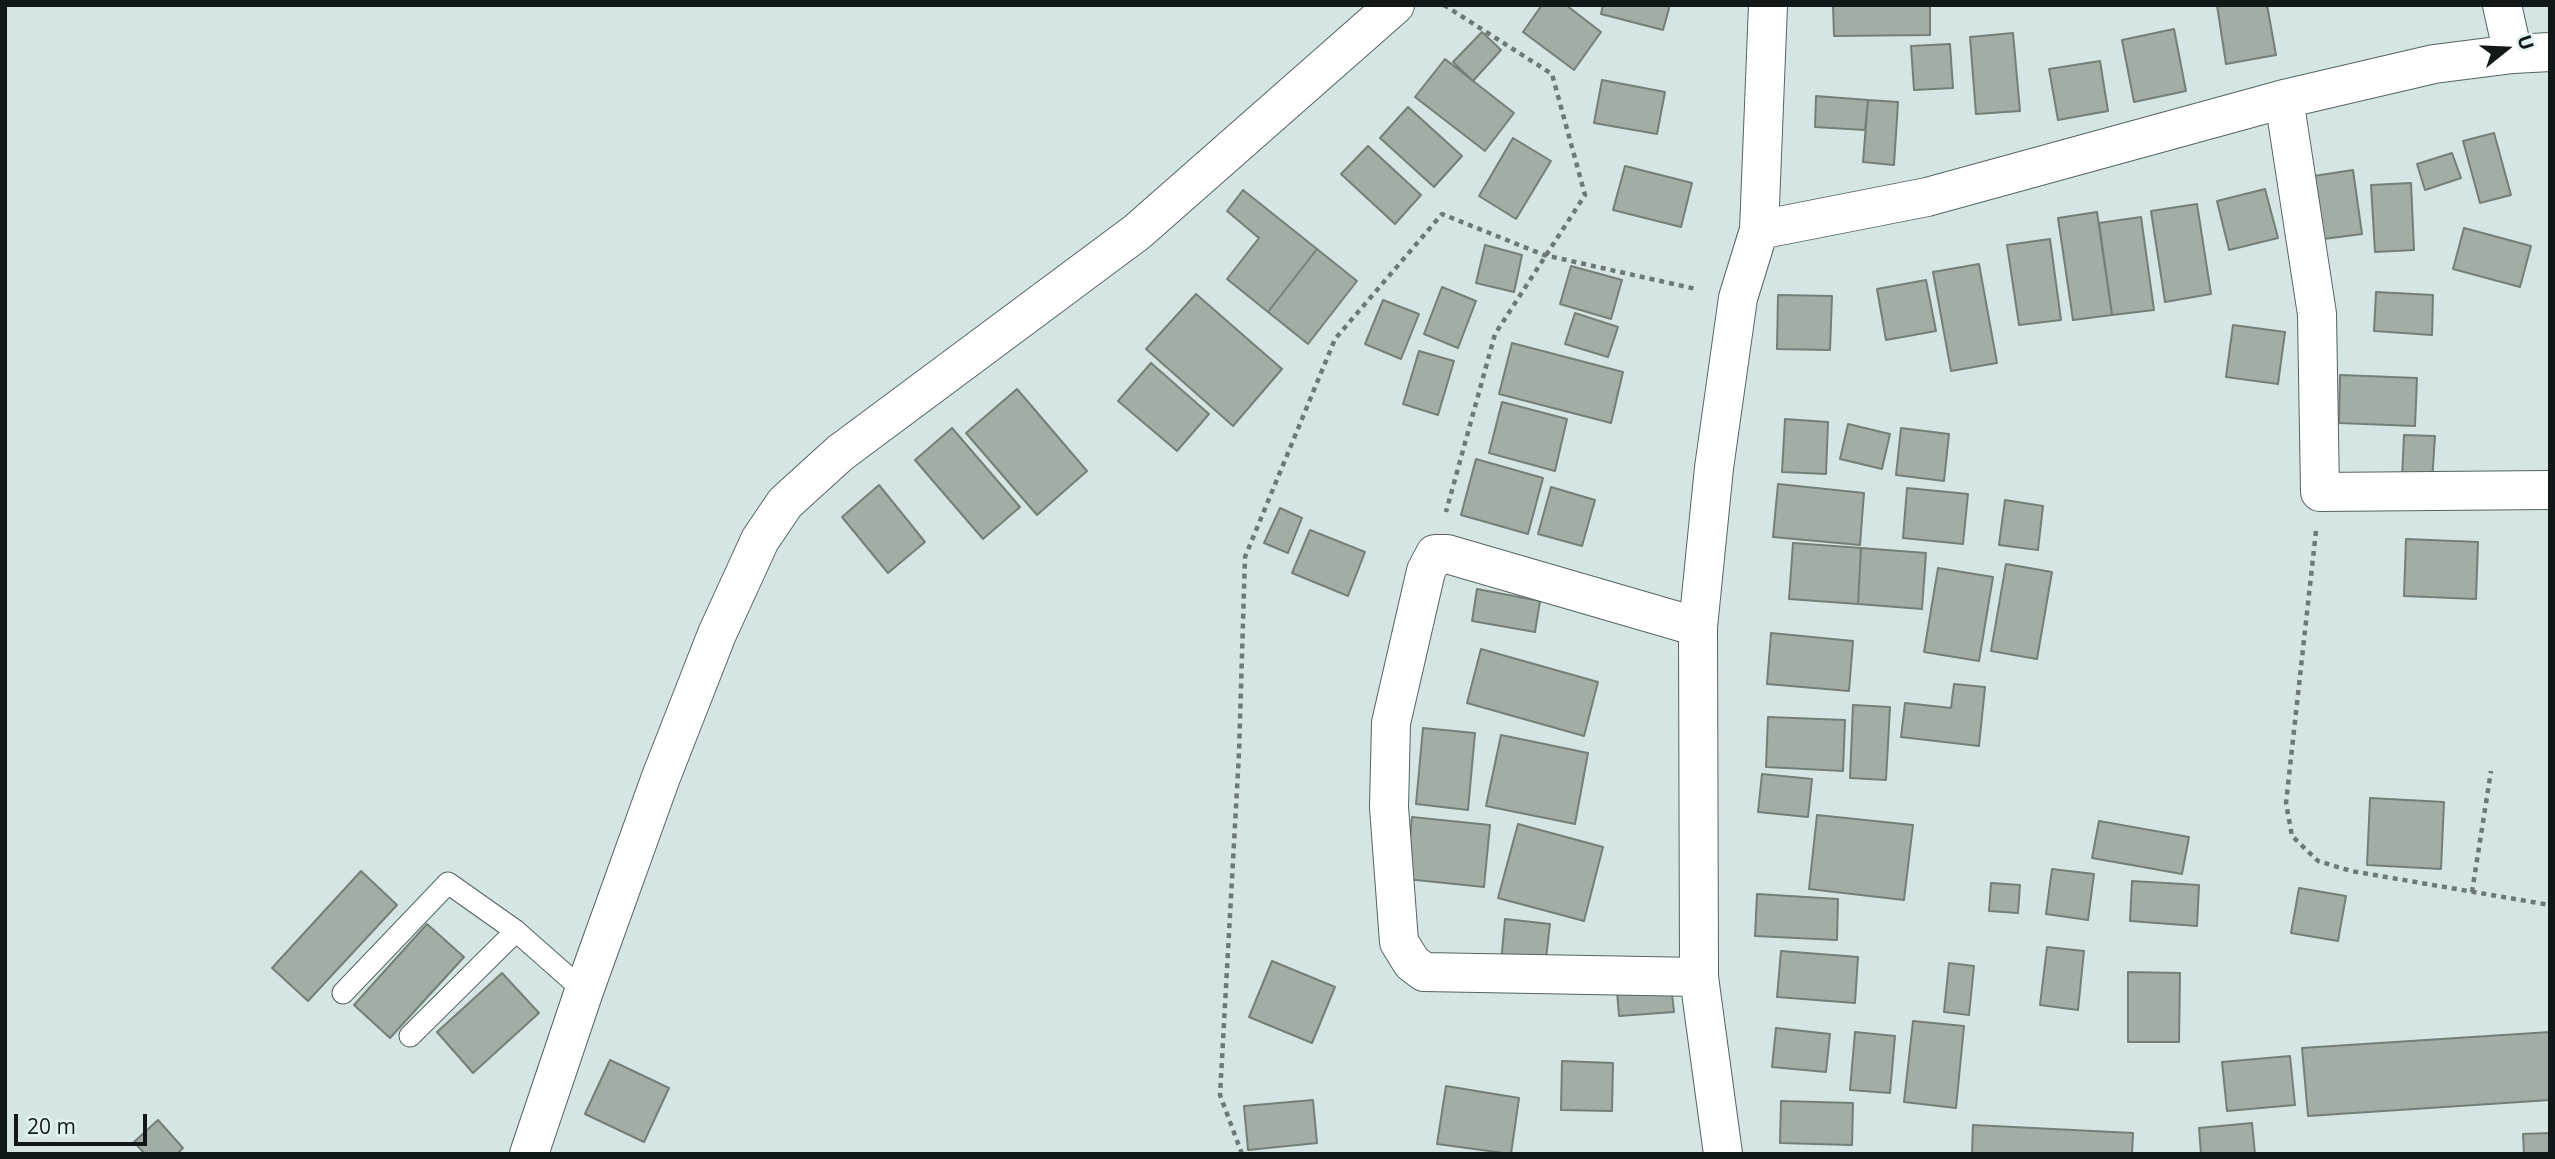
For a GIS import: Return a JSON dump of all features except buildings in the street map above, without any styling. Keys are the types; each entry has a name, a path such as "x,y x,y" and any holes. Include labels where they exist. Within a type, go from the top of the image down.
{"street":[{"path":"529,1154 583,991 661,777 717,634 760,540 785,503 840,453 1137,232 1395,5"},
{"path":"1723,1154 1699,976 1698,626 1714,468 1738,298 1759,230 1768,5"},
{"path":"1759,230 1927,197 2284,99 2434,64 2531,53 2502,5"},
{"path":"2284,99 2317,314 2320,492 2550,490"},
{"path":"1698,626 1447,554 1435,554 1426,571 1391,723 1391,833 1399,942 1412,963 1424,972 1699,976"}],"lane":[{"path":"344,993 448,883 516,931 583,991"},
{"path":"410,1036 516,931"}],"path":[{"path":"1435,554 1495,334 1585,195 1552,74 1444,5"},
{"path":"1242,1154 1220,1095 1239,752 1245,557 1335,339 1443,214 1544,255 1738,298"},
{"path":"2320,492 2286,803 2292,836 2318,861 2351,871 2550,905"},
{"path":"2472,892 2491,771"}]}
